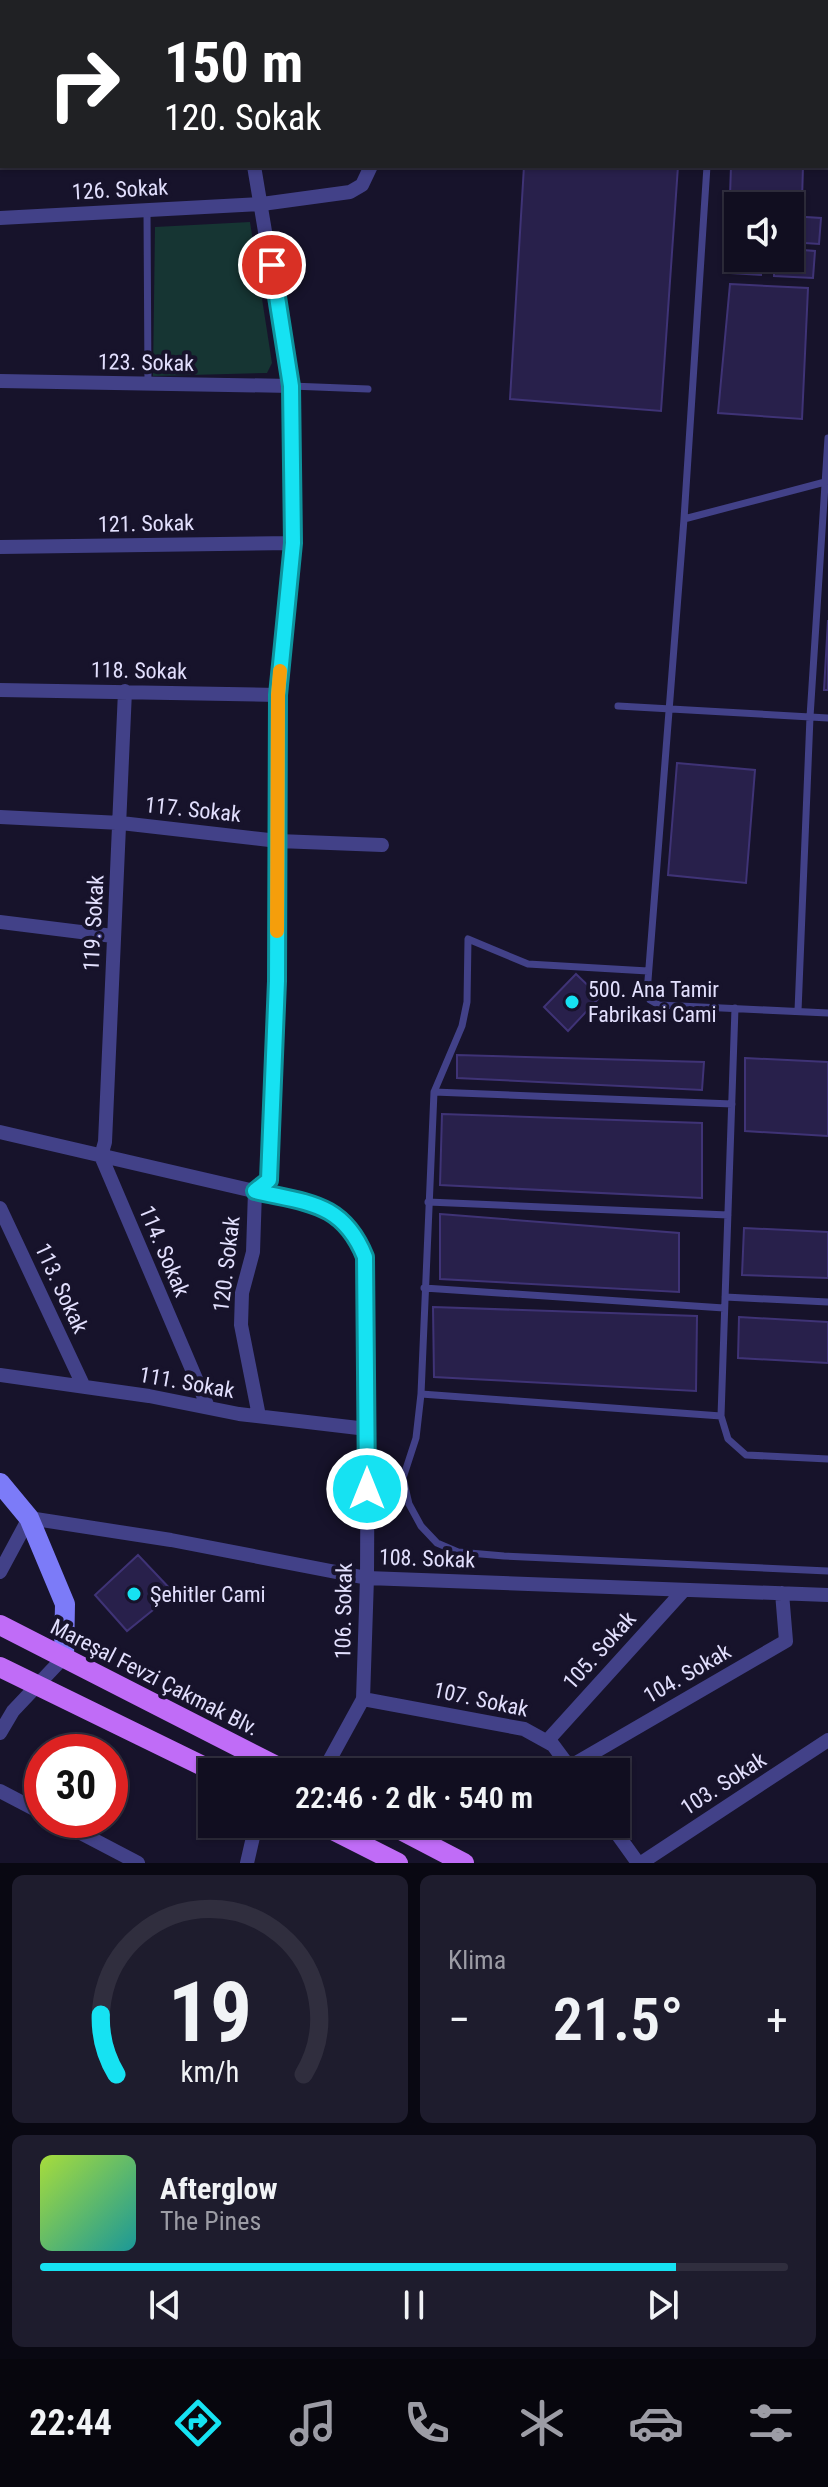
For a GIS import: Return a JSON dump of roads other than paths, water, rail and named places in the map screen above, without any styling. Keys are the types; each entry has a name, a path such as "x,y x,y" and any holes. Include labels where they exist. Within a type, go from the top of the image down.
{"main road":[{"path":"0,1483 29,1518 65,1604 64,1657"},
{"name":"Mareşal Fevzi Çakmak Blv.","path":"0,1625 261,1758"},
{"path":"0,1667 198,1764"},
{"path":"349,1838 398,1863"},
{"path":"416,1838 464,1863"}],"street":[{"name":"120. Sokak","path":"254,168 291,386 293,543 278,695 277,981 269,1180 255,1191 253,1252 242,1293 241,1325 259,1416"},
{"name":"126. Sokak","path":"0,218 262,204 350,192 362,185 370,168"},
{"name":"123. Sokak","path":"0,381 291,386"},
{"name":"121. Sokak","path":"0,547 293,543"},
{"name":"118. Sokak","path":"0,690 278,695"},
{"name":"119. Sokak","path":"101,1156 105,1142 125,691"},
{"name":"117. Sokak","path":"0,817 121,823 278,841 382,845"},
{"path":"0,922 113,936"},
{"name":"106. Sokak","path":"0,1132 314,1205 339,1217 356,1235 365,1257 367,1578 363,1699 331,1758"},
{"name":"114. Sokak","path":"101,1156 208,1407"},
{"name":"113. Sokak","path":"0,1208 84,1387"},
{"name":"111. Sokak","path":"0,1375 259,1416 367,1429"},
{"path":"0,1572 29,1518"},
{"name":"108. Sokak","path":"29,1518 171,1540 367,1578 828,1595"},
{"name":"105. Sokak","path":"548,1740 684,1590"},
{"name":"104. Sokak","path":"591,1758 786,1641 782,1593"},
{"path":"0,1733 13,1711 64,1657"},
{"name":"107. Sokak","path":"363,1699 524,1729 548,1740 562,1758"},
{"name":"103. Sokak","path":"640,1863 828,1740"},
{"path":"0,1791 24,1804"},
{"path":"90,1838 138,1863"},
{"path":"247,1863 253,1838"},
{"path":"621,1838 640,1863"}],"lane":[{"path":"707,168 684,519 647,993 650,1000 659,1005 828,1013"},
{"path":"147,210 148,384"},
{"path":"291,386 368,389"},
{"path":"798,1011 810,717 828,438"},
{"path":"684,519 826,481"},
{"path":"618,706 828,718"},
{"path":"648,971 528,964 468,939 467,1002 462,1026 434,1092 421,1394 416,1438 403,1478 409,1504 421,1526 437,1543 458,1552 828,1571"},
{"path":"735,1008 721,1416 728,1439 746,1455 828,1459"},
{"path":"434,1092 732,1104"},
{"path":"428,1202 728,1215"},
{"path":"424,1288 724,1308"},
{"path":"725,1297 828,1302"},
{"path":"421,1394 721,1416"}],"place":[{"name":"500. Ana Tamir Fabrikasi Cami","path":"572,1002"},
{"name":"Şehitler Cami","path":"134,1594"}]}
